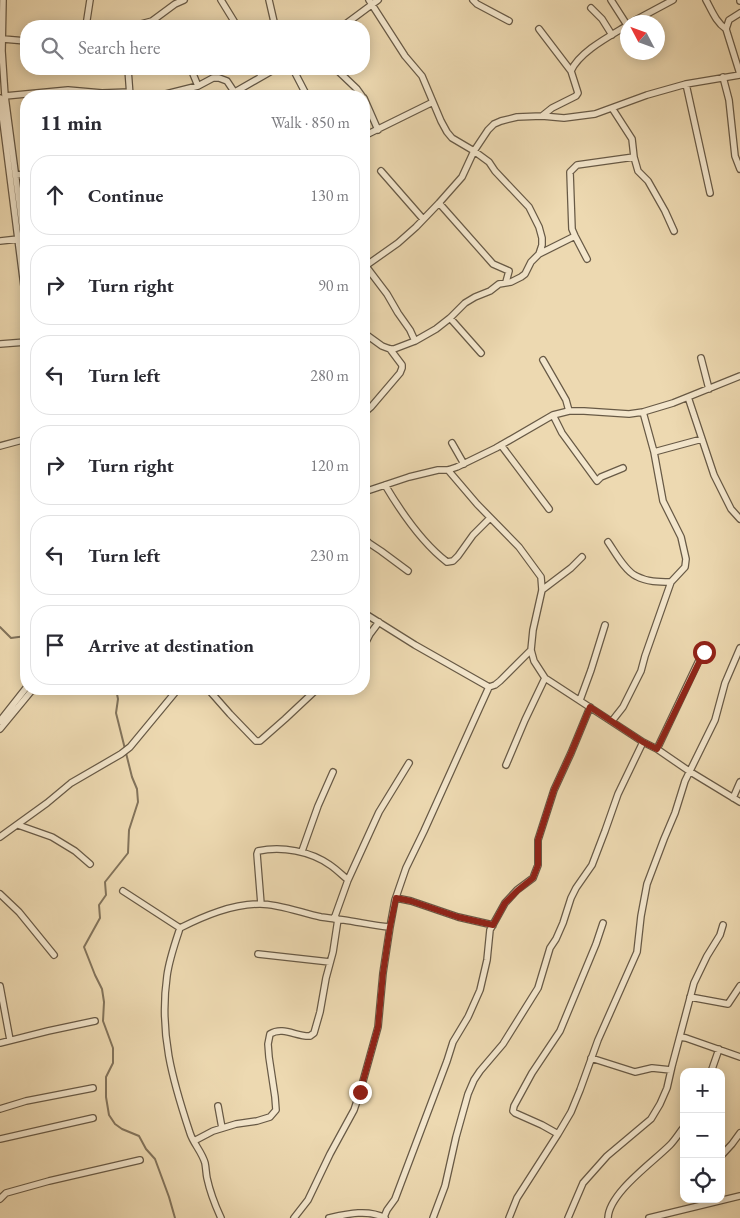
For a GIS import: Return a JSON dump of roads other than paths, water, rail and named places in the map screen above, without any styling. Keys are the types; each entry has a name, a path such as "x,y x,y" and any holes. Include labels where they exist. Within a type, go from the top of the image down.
{"street":[{"path":"3,0 2,140 20,255"},
{"path":"87,20 90,0"},
{"path":"153,20 175,4 184,0"},
{"path":"221,0 233,20"},
{"path":"269,0 274,20"},
{"path":"350,20 370,3 378,0"},
{"path":"473,0 509,22"},
{"path":"611,0 621,15"},
{"path":"645,15 673,0"},
{"path":"706,0 720,25 727,26"},
{"path":"370,3 405,56 422,76 447,132 452,138 489,162 529,207 540,226 542,245 526,274 511,282 499,284 490,291 465,303 436,329 415,341 390,349 370,338"},
{"path":"591,8 602,19 612,35"},
{"path":"370,263 398,243 439,203 462,177 474,151 494,124 517,117 542,116 564,118 595,114 647,95 686,84 740,74 727,26 729,20 740,13"},
{"path":"539,29 571,71 578,93 542,116"},
{"path":"571,71 578,60 587,52 620,30"},
{"path":"3,39 20,40"},
{"path":"128,75 130,90"},
{"path":"193,75 198,86"},
{"path":"296,75 304,90"},
{"path":"342,75 358,90"},
{"path":"242,90 261,76"},
{"path":"182,90 198,86 213,78 219,78 227,81 233,90"},
{"path":"723,78 736,156 740,168"},
{"path":"686,84 710,193"},
{"path":"3,97 20,95"},
{"path":"3,97 20,200"},
{"path":"370,133 433,102"},
{"path":"612,108 632,139 638,172 648,180 674,231"},
{"path":"370,112 378,130"},
{"path":"587,259 572,229 570,172 577,165 634,157"},
{"path":"381,171 423,219"},
{"path":"16,175 20,175"},
{"path":"439,203 493,264 509,271 506,282"},
{"path":"538,254 574,236"},
{"path":"0,241 18,239"},
{"path":"370,272 387,294 415,341"},
{"path":"450,318 481,353"},
{"path":"0,344 20,342"},
{"path":"370,409 400,373 402,368 402,364 390,349"},
{"path":"701,358 709,389"},
{"path":"543,360 566,400 569,411"},
{"path":"370,490 438,470 448,470 464,464 553,415 569,411 629,414 643,412 688,397 740,376"},
{"path":"688,397 714,475 731,509 740,519"},
{"path":"612,721 623,707 642,671 645,656 671,582 685,567 686,559 681,537 663,501 654,452 643,412"},
{"path":"553,415 562,433 597,481 601,477 623,468"},
{"path":"654,452 702,439"},
{"path":"0,446 20,441"},
{"path":"452,443 464,464"},
{"path":"501,445 550,509"},
{"path":"448,470 490,518 519,547 541,577 542,590 533,630 531,650 534,661 545,678 740,802"},
{"path":"385,485 413,527 447,562 454,561 473,535 490,518"},
{"path":"608,542 631,573 650,581 671,582"},
{"path":"370,545 408,571"},
{"path":"542,590 582,557"},
{"path":"370,617 415,645 489,687"},
{"path":"370,634 379,622"},
{"path":"580,700 605,625"},
{"path":"509,1218 517,1198 571,1112 598,1040 637,952 647,884 675,813 685,781 714,720 725,684 740,648"},
{"path":"294,1218 308,1200 354,1110 360,1092 378,1027 390,927 396,898 406,868 489,687 500,681 531,650"},
{"path":"657,749 704,652"},
{"path":"506,765 545,678"},
{"path":"0,721 20,695"},
{"path":"0,729 28,695"},
{"path":"0,837 71,783 130,747 173,695"},
{"path":"213,695 256,741 260,741 311,695"},
{"path":"328,1218 371,1212 384,1217 395,1200 447,1061 452,1042 468,1018 480,990 488,960 490,930 505,903 533,878 538,865 538,840 554,790 590,707"},
{"path":"433,1218 445,1186 458,1128 474,1080 503,1044 538,988 550,948 563,923 571,898 592,865 618,794 643,742"},
{"path":"194,1141 222,1128 270,1118 276,1110 276,1097 269,1057 268,1044 270,1034 275,1031 289,1032 304,1037 314,1033 330,962 336,919 348,880 380,812 408,764"},
{"path":"302,852 318,806 333,772"},
{"path":"733,798 740,782"},
{"path":"18,824 52,838 75,851 90,864"},
{"path":"261,904 258,851 302,852 330,865 348,880"},
{"path":"123,891 180,928"},
{"path":"0,894 19,912 54,955"},
{"path":"396,898 411,901 458,917 493,925"},
{"path":"220,1218 210,1190 205,1163 190,1135 173,1079 165,1034 167,973 180,928 202,917 235,907 261,904 321,917 390,927"},
{"path":"558,1134 515,1113 513,1111 514,1106 524,1086 563,1024 603,923"},
{"path":"568,1218 582,1184 607,1156 651,1119 660,1104 667,1088 698,972 720,935 723,925"},
{"path":"258,954 330,962"},
{"path":"0,986 10,1040"},
{"path":"690,997 728,1004 740,986"},
{"path":"0,1043 95,1021"},
{"path":"680,1037 740,1057"},
{"path":"712,1068 719,1049"},
{"path":"591,1058 635,1072 652,1068 671,1070"},
{"path":"0,1109 26,1101 93,1088"},
{"path":"218,1106 222,1128"},
{"path":"0,1139 93,1118"},
{"path":"608,1218 614,1201 623,1188 671,1144 680,1132"},
{"path":"725,1152 740,1133"},
{"path":"0,1199 6,1193 49,1181 140,1160"},
{"path":"725,1198 740,1196"},
{"path":"649,1218 673,1215 697,1203"}],"waterway":[{"path":"0,627 11,638 20,637"},
{"path":"117,695 116,713 125,749"},
{"path":"126,753 137,789 138,802 129,830 128,853 105,882 106,895 99,905 100,918 84,947 102,989 104,1002 103,1021 113,1048 113,1063 106,1077 106,1097 109,1115 115,1124 122,1129 139,1136 146,1149 155,1159 175,1218"}]}
